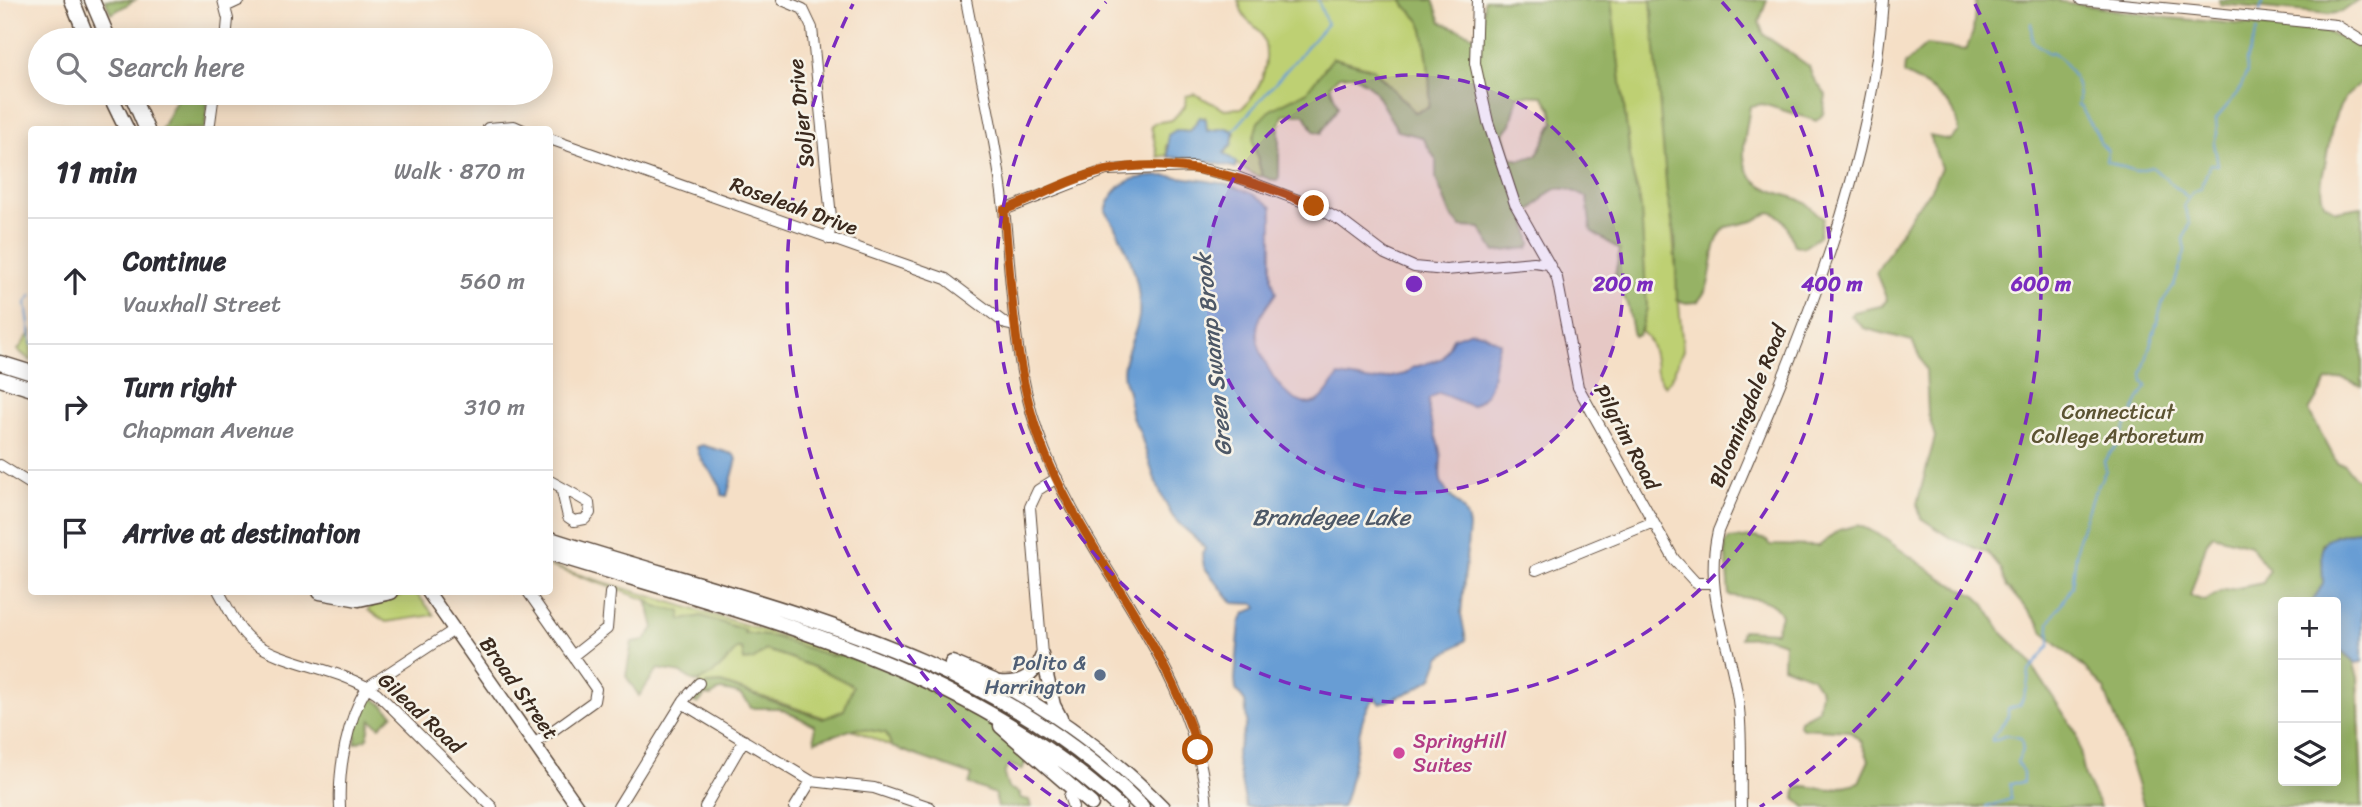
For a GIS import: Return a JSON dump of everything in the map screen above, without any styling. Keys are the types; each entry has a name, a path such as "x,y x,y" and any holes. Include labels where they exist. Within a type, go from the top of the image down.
{"highway":[{"path":"72,0 83,28"},
{"path":"92,0 104,28"},
{"path":"115,105 125,126"},
{"path":"136,105 145,126"},
{"path":"0,361 28,366"},
{"path":"0,361 28,372"},
{"path":"0,379 28,388"},
{"path":"553,533 594,553"},
{"path":"553,540 900,650 942,659 994,681"},
{"path":"553,553 874,657 973,702 1044,746 1119,807"},
{"path":"553,560 600,568"},
{"path":"337,595 359,599 377,595"},
{"path":"900,650 958,675 1026,712 1085,755 1142,807"},
{"path":"973,702 1092,806"}],"main road":[{"name":"Broad Street","path":"430,595 578,807"},
{"path":"994,681 1023,680 1035,670 1042,655"},
{"path":"1042,655 1054,705 1065,723"},
{"path":"994,681 1065,723 1104,752 1163,807"}],"street":[{"path":"227,28 224,4 240,0"},
{"name":"Soljer Drive","path":"782,0 803,9 812,29 831,217 829,239"},
{"path":"966,0 1004,210 1016,326 1031,413 1057,478 1176,690 1198,750 1207,807"},
{"name":"Pilgrim Road","path":"1477,0 1475,63 1488,122 1516,204 1562,292 1578,387 1651,523 1690,579 1696,583 1714,583"},
{"name":"Bloomingdale Road","path":"1741,807 1738,696 1721,632 1714,583 1714,547 1718,531 1789,362 1855,177 1879,48 1883,0"},
{"path":"2081,0 2336,25 2362,41"},
{"path":"210,126 212,105"},
{"name":"Roseleah Drive","path":"553,140 946,279 1006,324 1016,326"},
{"path":"1004,210 1106,170 1193,167 1237,177 1314,206 1339,220 1385,254 1414,267 1446,270 1534,262 1548,264"},
{"path":"0,466 28,483"},
{"path":"1042,655 1030,507 1038,491 1057,478"},
{"path":"553,483 561,487"},
{"path":"1536,570 1651,523"},
{"path":"574,655 607,629 610,593"},
{"name":"Gilead Road","path":"221,595 250,640 367,687 492,807"},
{"path":"530,595 574,655 596,689 597,695 594,701 534,744"},
{"path":"340,807 347,738 360,699 367,687 454,630"},
{"path":"618,807 682,703 699,682"},
{"path":"682,703 811,781 874,788 930,807"},
{"path":"705,807 744,740"},
{"path":"795,807 811,781"},
{"path":"1069,796 1073,807"}],"green space":[{"path":"105,0 135,0 111,14"},
{"path":"1238,0 1402,0 1422,26 1431,104 1424,111 1415,113 1369,67 1333,58 1310,89 1294,99 1253,140 1262,171 1260,177 1225,155 1235,133 1226,128 1207,131 1205,117 1196,122 1190,131 1180,130 1166,146 1168,155 1158,157 1151,126 1172,120 1185,106 1186,96 1195,94 1223,109 1242,108 1260,83 1266,62 1264,42 1259,30 1245,18"},
{"path":"1402,0 1433,0 1441,22 1477,37 1482,32 1484,0 1611,0 1632,172 1641,209 1647,308 1639,335 1634,336 1628,307 1615,274 1620,250 1591,231 1587,198 1566,189 1552,191 1526,217 1531,244 1528,248 1495,252 1480,228 1461,227 1451,216 1436,179 1436,160 1422,137 1398,131 1373,89 1354,75 1339,76 1330,85 1338,107 1321,133 1314,131 1305,115 1284,114 1279,125 1279,178 1275,181 1262,176 1253,140 1258,122 1272,109 1306,92 1333,58 1373,69 1415,112 1428,108 1429,80 1422,27","holes":["1518,95 1543,96 1551,108 1554,122 1537,155 1519,160 1510,157 1504,133 1511,124"]},
{"path":"1611,0 1651,0 1653,7 1683,350 1671,379 1665,386 1657,373 1651,346 1641,331 1647,308 1640,200 1632,172"},
{"path":"1651,0 1767,0 1759,22 1764,35 1809,66 1812,76 1826,95 1823,114 1817,121 1763,104 1750,106 1744,149 1749,174 1755,180 1770,190 1801,200 1823,218 1819,236 1803,247 1794,245 1783,221 1770,212 1754,221 1726,227 1716,245 1708,284 1697,302 1685,303 1677,299 1675,234 1667,194"},
{"name":"Connecticut College Arboretum","path":"1976,0 2050,0 2169,18 2323,31 2343,38 2362,51 2362,83 2345,98 2335,117 2321,187 2324,203 2336,211 2362,207 2362,386 2342,378 2327,381 2309,411 2337,463 2344,464 2355,478 2362,481 2362,529 2334,536 2322,544 2323,584 2315,597 2278,597 2278,786 2341,786 2341,650 2353,661 2358,678 2362,807 2144,807 2125,744 2104,689 2084,667 2042,631 2039,623 2007,587 2001,569 1988,553 1953,539 1921,518 1917,504 1935,437 1928,413 1926,370 1912,341 1864,328 1851,316 1854,312 1881,306 1887,300 1876,273 1914,210 1928,195 1941,168 1930,136 1949,140 1959,132 1957,121 1947,103 1932,89 1904,74 1905,64 1926,45 1966,50 1973,32","holes":["2213,535 2250,545 2269,570 2263,583 2222,591 2205,601 2190,596 2207,542"]},
{"path":"2219,0 2359,0 2342,12 2329,14 2220,4"},
{"path":"174,105 207,105 205,126 163,126"},
{"path":"28,336 28,358 18,350"},
{"path":"1858,525 1878,534 1944,580 1976,596 1985,605 2003,634 2026,656 2077,734 2085,777 2100,807 1806,807 1795,799 1796,789 1805,786 1830,790 1859,782 1869,760 1861,741 1849,731 1803,728 1799,725 1800,720 1818,710 1821,691 1812,677 1783,666 1784,643 1767,637 1740,638 1742,630 1776,632 1781,615 1776,608 1764,601 1729,595 1725,544 1729,539 1755,537 1767,540 1770,545 1819,546 1839,530"},
{"path":"553,567 842,655 826,654 777,638 744,633 744,630 701,616 683,621 680,619 681,612 655,607 647,600"},
{"path":"401,595 418,595 434,615 386,622 368,610 371,606"},
{"path":"647,600 656,607 681,611 680,618 683,620 701,616 745,630 744,633 774,637 831,656 842,655 900,674 982,717 1029,755 1022,770 1008,764 1004,775 1008,788 1020,793 1020,798 1029,800 1031,807 998,807 995,794 969,784 972,775 892,747 886,733 857,728 815,741 814,725 779,708 751,708 742,696 735,693 720,690 711,696 705,695 698,704 694,702 706,684 721,683 823,719 844,710 853,686 766,650 753,660 744,661 742,649 737,649 713,673 695,682 681,673 658,669 639,696 626,676 632,642 645,640 654,628"},
{"path":"728,633 866,686 1001,785 892,747 834,721 721,683 694,702 690,700"},
{"path":"371,695 393,714 380,727 371,720 367,739 355,743 356,736 351,735 364,700"}],"water":[{"path":"1200,117 1206,119 1207,131 1226,128 1234,131 1232,145 1224,153 1236,162 1236,168 1193,158 1168,157 1168,135 1176,130 1190,131"},
{"name":"Brandegee Lake","path":"1170,176 1210,181 1237,188 1272,207 1272,279 1276,293 1259,321 1258,342 1276,381 1296,400 1307,404 1318,401 1339,376 1373,381 1405,374 1412,368 1443,358 1453,338 1471,331 1484,334 1500,343 1490,386 1480,401 1471,406 1439,393 1429,399 1430,417 1440,451 1441,483 1462,508 1469,527 1461,614 1466,640 1440,657 1432,678 1414,690 1380,704 1375,698 1368,706 1342,807 1246,807 1236,755 1247,722 1245,702 1236,690 1235,679 1240,622 1245,613 1257,608 1255,604 1233,603 1204,567 1202,554 1205,549 1170,512 1156,483 1132,416 1123,375 1125,358 1139,316 1138,288 1126,248 1106,211 1116,191 1129,181"},
{"path":"702,445 733,454 737,459 727,496 722,495 718,483 699,454 697,447"},
{"path":"2362,529 2362,662 2356,663 2341,650 2341,597 2315,597 2323,584 2322,549 2326,539"}],"waterway":[{"name":"Green Swamp Brook","path":"1234,130 1327,24 1318,0"},
{"path":"2260,12 2263,0"},
{"path":"2031,23 2032,41 2049,53 2053,52 2073,76 2078,90 2078,105 2082,107 2100,143 2108,151 2106,161 2135,171 2152,167 2187,197"},
{"path":"1986,807 2011,799 2010,783 2023,783 2023,772 2017,762 2023,750 2021,738 2007,735 1992,741 1992,738 2008,717 2008,709 2020,705 2027,688 2029,671 2050,645 2049,623 2072,587 2078,539 2092,497 2106,470 2104,461 2117,446 2147,386 2143,382 2142,374 2163,301 2174,285 2185,251 2183,239 2190,224 2184,206 2192,193 2201,188 2210,164 2218,165 2214,143 2217,134 2216,119 2238,93 2247,72 2246,61 2257,31"},
{"path":"28,300 28,317"}],"place":[{"name":"Polito & Harrington","path":"1100,675"},
{"name":"SpringHill Suites","path":"1399,753"}],"route":[{"path":"1198,750 1185,710 1168,672 1063,490 1038,436 1021,365 1004,210 1106,170 1157,167 1211,169 1314,206"}]}
